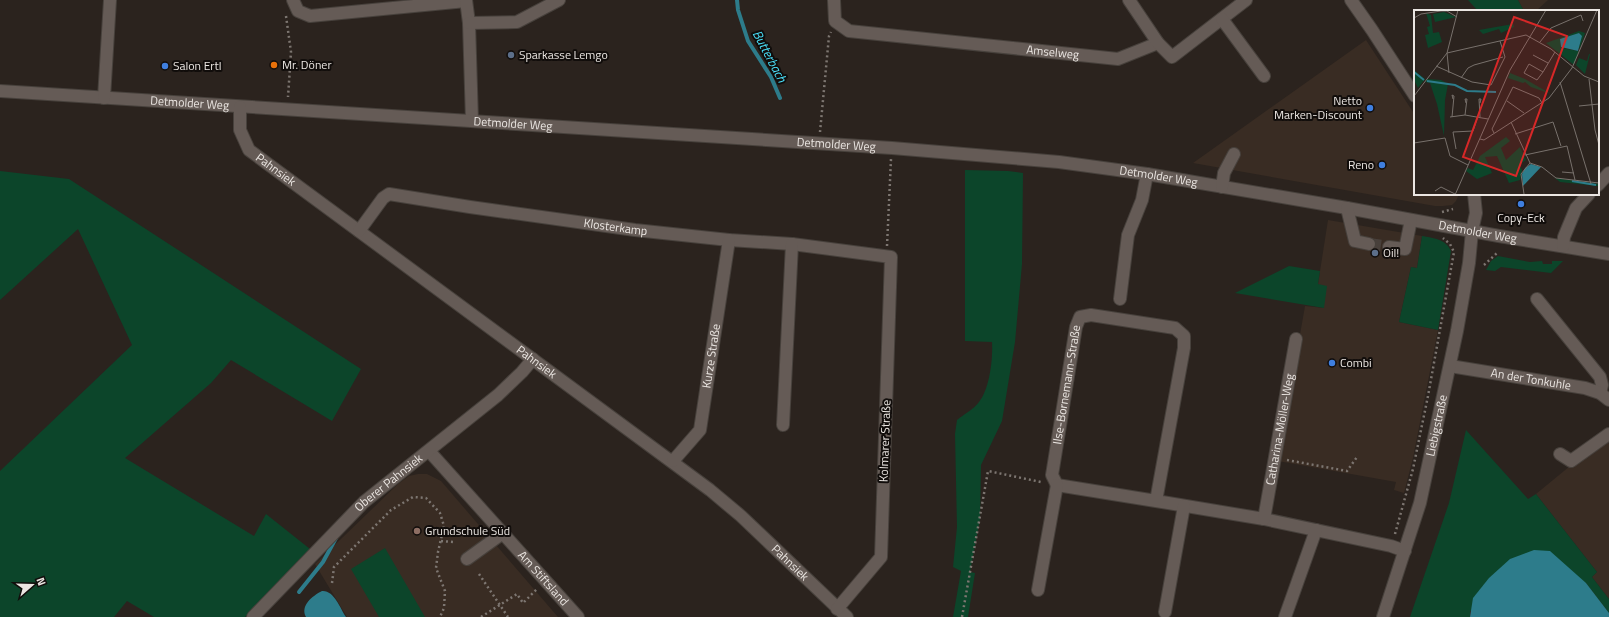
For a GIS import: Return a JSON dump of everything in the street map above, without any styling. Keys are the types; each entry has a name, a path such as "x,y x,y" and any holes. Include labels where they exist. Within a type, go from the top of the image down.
{"street":[{"path":"104,98 110,0"},
{"path":"469,23 517,22 559,0"},
{"path":"834,0 835,21"},
{"path":"1129,0 1158,43 1172,57 1246,0"},
{"path":"1351,0 1414,94"},
{"path":"296,6 310,16 466,1 469,23 472,122"},
{"path":"1222,19 1264,76"},
{"name":"Amselweg","path":"835,21 849,31 1118,59 1158,43"},
{"name":"Detmolder Weg","path":"0,91 892,148 1059,162 1147,174 1609,254"},
{"name":"Pahnsiek","path":"240,107 240,130 249,150 673,461 741,516 847,617"},
{"path":"1222,187 1224,173 1234,154"},
{"path":"1599,183 1609,173"},
{"path":"1120,299 1128,235 1142,200 1147,174"},
{"name":"Klosterkamp","path":"358,231 383,198 389,194 635,230 729,240 792,244 889,256"},
{"name":"Liebigstraße","path":"1383,617 1420,503 1450,366 1469,263 1472,231 1476,213 1474,195"},
{"path":"1563,246 1564,236 1576,208 1588,195"},
{"path":"1347,208 1355,241 1369,244"},
{"path":"1388,247 1405,249 1411,220"},
{"name":"Kurze Straße","path":"673,461 700,430 729,240"},
{"path":"783,424 792,244"},
{"name":"Kolmarer Straße","path":"837,609 881,557 889,256"},
{"path":"1537,299 1600,377 1604,396"},
{"name":"Ilse-Bornemann-Straße","path":"1057,485 1052,475 1076,327 1080,317 1091,315 1175,328 1184,336 1184,348 1156,502"},
{"name":"Catharina-Möller-Weg","path":"1264,519 1296,339"},
{"name":"Oberer Pahnsiek","path":"253,617 364,502 498,395 533,359"},
{"name":"An der Tonkuhle","path":"1450,366 1585,388 1604,396"},
{"path":"1560,454 1571,461 1609,434"},
{"name":"Am Stiftsland","path":"429,451 578,617"},
{"path":"1038,590 1057,485 1264,519 1391,546 1405,551"},
{"path":"1165,612 1184,506"},
{"path":"1285,617 1316,530"},
{"path":"467,559 502,533"}],"path":[{"path":"288,97 291,52 286,16 296,6"},
{"path":"819,144 829,36 835,21"},
{"path":"889,256 892,148"},
{"path":"1391,546 1413,469 1454,252 1450,244 1440,235"},
{"path":"1484,265 1497,253"},
{"path":"1275,457 1347,471 1357,457"},
{"path":"962,617 988,471 1057,485"},
{"path":"332,583 334,567 391,510 413,497 426,498 440,513 444,526 436,568 445,591 444,608 440,617"},
{"path":"440,541 453,542"},
{"path":"479,574 501,604 508,617"},
{"path":"481,617 517,594 523,603 546,581"}],"shaded area":[{"path":"1518,0 1548,0 1537,10 1523,10"},
{"path":"1366,40 1414,113 1414,195 1459,195 1452,205 1435,206 1193,163"},
{"path":"1328,220 1422,236 1417,268 1411,267 1399,322 1438,330 1413,458 1404,493 1394,490 1396,482 1278,461 1305,306 1324,308 1318,284"},
{"path":"1609,434 1609,599 1592,577 1597,572 1536,494"},
{"name":"Grundschule Süd","path":"427,474 441,481 558,617 347,617 315,564 398,484 409,476"}],"green space":[{"path":"1468,0 1518,0 1523,10 1477,10"},
{"path":"965,170 1008,171 1023,173 1022,264 1015,342 1002,421 981,465 980,519 970,572 975,573 968,617 953,617 961,571 953,567 957,527 955,434 957,420 974,407 983,396 990,373 992,349 992,342 965,341"},
{"path":"0,171 69,179 361,369 332,421 231,360 211,383 125,458 254,536 266,514 310,549 245,617 154,617 127,601 114,617 0,617 0,471 132,345 78,229 0,300"},
{"path":"1422,236 1435,238 1443,242 1451,251 1438,330 1399,322 1411,267 1417,268"},
{"path":"1498,256 1530,262 1542,261 1543,264 1552,264 1552,261 1563,261 1551,273 1501,267 1495,271 1486,270 1491,261"},
{"path":"1289,266 1320,271 1318,284 1327,286 1324,308 1235,293"},
{"path":"1466,430 1528,499 1536,494 1597,572 1592,577 1609,599 1609,613 1586,583 1470,611 1470,617 1410,617 1449,503"},
{"path":"385,548 425,617 379,617 351,569"}],"water":[{"path":"1534,550 1550,551 1586,583 1609,613 1609,617 1470,617 1473,598 1489,578 1510,559"},
{"path":"322,591 326,591 333,596 346,617 306,617 306,605 314,596"}],"waterway":[{"name":"Butterbach","path":"737,0 738,10 748,41 771,77 780,98"},
{"path":"299,592 323,562 336,538"}],"tunnel":[{"path":"1369,244 1389,247"}],"place":[{"name":"Sparkasse Lemgo","path":"511,55"},
{"name":"Mr. Döner","path":"274,65"},
{"name":"Salon Ertl","path":"165,66"},
{"name":"Netto Marken-Discount","path":"1370,108"},
{"name":"Reno","path":"1382,165"},
{"name":"Copy-Eck","path":"1521,204"},
{"name":"Oil!","path":"1375,253"},
{"name":"Combi","path":"1332,363"},
{"name":"Grundschule Süd","path":"417,531"}]}
